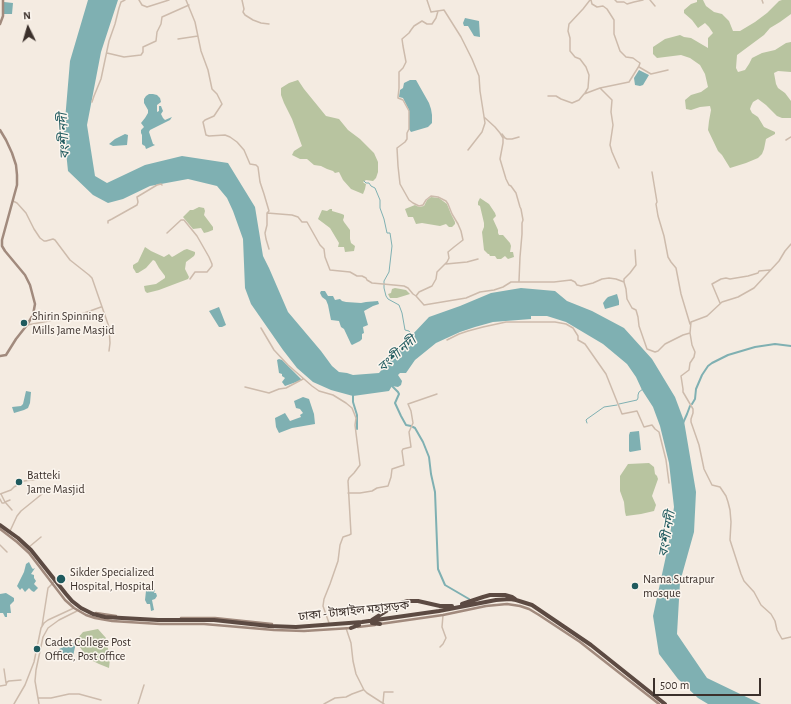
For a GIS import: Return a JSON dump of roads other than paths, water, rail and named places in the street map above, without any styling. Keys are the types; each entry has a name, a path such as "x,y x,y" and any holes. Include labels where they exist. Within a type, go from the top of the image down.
{"highway":[{"name":"ঢাকা - টাঙ্গাইল মহাসড়ক","path":"0,527 16,538 26,548 53,583 74,606 94,617 113,620 171,623 213,622 304,630 359,625 373,621"},
{"name":"ঢাকা - টাঙ্গাইল মহাসড়ক","path":"0,527 10,530 30,547 72,601 81,608 93,614 105,617 214,620 272,627 373,621 500,602 524,604 552,620 589,646 660,704"},
{"path":"373,621 397,604 408,601 421,601 448,607 459,606 493,595 505,595 516,600"},
{"name":"ঢাকা - টাঙ্গাইল মহাসড়ক","path":"484,605 503,600 516,600 532,605 591,645 665,704"},
{"path":"373,621 380,624"},
{"path":"351,628 359,625"}],"main road":[{"path":"0,24 3,16 3,0"},
{"path":"0,130 9,147 17,170 17,184 1,239 2,246 26,275 35,304 33,315 27,325 6,355 0,356"},
{"path":"53,583 77,611 94,618 112,621 171,623"},
{"path":"304,630 351,628 380,624 443,615 484,605"}],"street":[{"path":"92,102 101,80 118,8 121,2 125,0"},
{"path":"139,0 142,5 147,7 169,0"},
{"path":"186,0 195,22 201,51 208,70 212,89 222,104 214,116 203,122 206,135 222,135 229,137 237,142 244,150 251,165 258,167 260,182 268,206 265,233 269,249"},
{"path":"242,0 244,9 243,12 245,15 253,20 269,24"},
{"path":"427,0 431,12 444,10 461,37 479,76 485,122 482,132 468,150"},
{"path":"548,96 556,96 572,103 579,100 588,88 589,75 586,66 570,51 570,38 568,31 569,24 591,0 592,4 597,7 603,6 610,12 614,20 614,34 620,51 626,57 633,58 640,64 629,82 600,88 584,94"},
{"path":"615,0 617,2 625,2 627,4 643,0"},
{"path":"650,0 655,6"},
{"path":"107,53 124,57 141,55 143,47 156,41 157,32 161,24 162,17 189,5"},
{"path":"416,296 419,292 432,286 437,272 446,264 449,258 448,252 463,240 459,226 448,204 441,199 431,196 423,205 420,206 409,200 400,184 396,148 405,142 409,129 409,111 403,100 398,98 399,74 406,62 402,39 414,26 422,22 432,24 438,11"},
{"path":"178,39 198,36"},
{"path":"639,67 651,74 668,70"},
{"path":"600,88 612,100 610,145 619,168"},
{"path":"484,117 495,126 503,138 500,159 509,185 516,193 521,209 522,234 519,282"},
{"path":"500,133 507,139 519,137"},
{"path":"786,140 791,137"},
{"path":"652,172 658,216 668,257 670,262 676,268 681,294 690,324 692,345 695,352 689,365 689,370 681,376 682,392 693,409 691,422 699,445 704,469 712,485 720,487 726,496 730,510 730,540 744,581 754,592 761,604 772,614 777,630 782,639 791,637"},
{"path":"108,223 108,221 137,205 137,197 157,185 162,185"},
{"path":"13,201 17,203 26,213 40,238 46,242 53,239 55,240 70,260 92,278 109,327 109,351"},
{"path":"267,213 292,215 298,217 302,222 308,222 320,245 324,249 325,257 330,270 350,272 357,276 362,276 372,283 404,286 408,288 423,304 466,298 480,292 506,286 511,282 554,282 571,280 577,285 581,286 606,278 624,282"},
{"path":"167,233 181,220 184,220 197,236 209,257 212,266 207,272 195,272 190,279"},
{"path":"690,324 691,322 706,316 720,304 754,288 779,261 791,244"},
{"path":"635,250 636,264 624,279 624,282 627,299 632,308 636,310 639,326 647,350 655,352 658,351 665,344 690,333"},
{"path":"446,264 467,262 478,259"},
{"path":"720,304 712,284 721,279 750,276 759,271 770,270"},
{"path":"27,325 76,316 101,307"},
{"path":"447,340 468,330 506,322 555,322 570,326 576,332 578,340 585,344 606,374 622,414 637,411 644,427 652,425 660,432 669,483"},
{"path":"261,328 274,350 303,380 319,391 332,395 346,403 350,406 356,418 355,425 360,465 348,481 351,534 343,536 338,561 324,599 323,606 329,624"},
{"path":"245,387 270,393 286,388 303,380"},
{"path":"348,493 372,491 377,488 388,486 392,469 404,465 403,449 411,447 409,432 413,423 408,404 437,394"},
{"path":"39,479 40,473"},
{"path":"12,510 5,502 1,494 11,490 24,481 46,478"},
{"path":"10,530 21,511 42,494"},
{"path":"0,499 2,503 10,500"},
{"path":"30,547 41,537"},
{"path":"0,545 8,552"},
{"path":"14,704 25,685 34,662 48,588 53,583"},
{"path":"42,626 48,620 74,608"},
{"path":"39,704 35,681 43,637 48,628 59,620 77,611"},
{"path":"440,647 446,638 442,626 443,615"},
{"path":"346,628 351,643 356,674 364,690 383,704 384,692 393,692"},
{"path":"4,669 6,683"},
{"path":"0,686 6,685 9,681 21,680"},
{"path":"138,704 144,685"},
{"path":"324,704 336,698 364,690"},
{"path":"38,698 51,698 69,694 79,694 101,700"}],"water":[{"name":"বংশী নদী","path":"88,0 118,0 101,52 87,125 95,176 107,183 145,165 182,156 228,163 255,207 263,256 288,312 332,366 339,372 353,375 379,373 405,341 429,317 491,293 521,288 555,291 567,301 592,311 624,328 652,359 675,397 684,421 696,492 694,532 680,582 677,634 707,678 761,704 708,704 698,698 678,679 659,654 653,616 669,542 674,507 669,463 660,426 653,407 627,364 603,344 566,322 547,316 531,316 531,319 493,322 475,327 436,343 415,360 406,373 400,373 398,375 402,381 401,385 398,387 392,386 389,391 353,396 331,390 313,382 297,368 251,304 245,288 243,239 227,198 217,186 188,179 150,186 123,199 108,203 93,195 68,171 64,132 70,61"},
{"path":"4,2 13,3 12,14 4,14"},
{"path":"465,18 479,21 480,37 474,36 468,26 464,26 463,23"},
{"path":"639,70 649,75 643,85 640,86 635,85 634,78"},
{"path":"410,80 416,80 429,103 432,115 432,123 428,127 411,132 409,129 409,110 403,98 399,97 400,90 403,88 404,83"},
{"path":"149,94 157,95 160,98 161,102 157,105 157,112 159,111 159,106 161,106 163,111 161,114 165,120 172,117 170,120 150,130 149,132 153,144 155,145 146,149 142,144 141,130 144,127 141,123 148,113 144,99"},
{"path":"125,134 128,135 127,145 113,146 109,144 115,139"},
{"path":"321,291 325,291 328,296 333,296 335,300 340,299 346,302 361,303 378,301 379,304 364,311 368,325 363,327 364,333 362,334 362,339 360,341 352,345 339,321 331,320 328,305 320,293"},
{"path":"617,294 619,305 605,309 603,303 606,299"},
{"path":"219,307 226,325 222,327 219,327 209,311"},
{"path":"277,360 282,360 302,380 285,386 282,382 285,378 279,373"},
{"path":"26,391 31,392 28,408 14,413 12,407 21,406 23,404"},
{"path":"303,397 309,399 314,414 315,424 292,428 279,433 276,427 275,418 285,413 290,421 301,417 300,415 303,413 300,409 296,408 294,401"},
{"path":"639,431 641,450 630,452 630,432"},
{"path":"29,562 33,569 35,568 31,574 34,575 36,581 34,584 38,588 34,592 29,588 25,592 22,588 20,590 17,586 26,564"},
{"path":"147,584 155,590 154,593 156,593 157,596 152,600 154,610 151,611 150,604 147,604 145,600 145,586"},
{"path":"6,593 14,598 14,601 10,605 11,613 7,613 7,617 5,617 3,613 0,613 0,594"},
{"path":"76,643 73,656 61,655 59,649"}],"waterway":[{"name":"বংশী নদী","path":"364,181 375,188 380,200 380,208 387,233 390,233 392,246 389,272 384,281 386,296 388,299 399,305 405,330 409,331 412,335"},
{"path":"692,404 695,399 696,389 702,375 712,363 728,355 755,347 775,344 791,346"},
{"path":"391,385 399,394 395,403 401,416 406,425 411,426"},
{"path":"619,404 637,400 639,392 643,389"},
{"path":"353,395 353,402 357,415 357,429"},
{"path":"587,423 587,419 604,407 617,405"},
{"path":"683,423 690,406"},
{"path":"413,427 423,442 429,457 435,492 438,569 445,585 469,599"}],"place":[{"name":"Shirin Spinning Mills Jame Masjid","path":"24,323"},
{"name":"Batteki Jame Masjid","path":"19,482"},
{"name":"Sikder Specialized Hospital, Hospital","path":"61,579"},
{"name":"Nama Sutrapur mosque","path":"635,586"},
{"name":"Cadet College Post Office, Post office","path":"37,649"}]}
